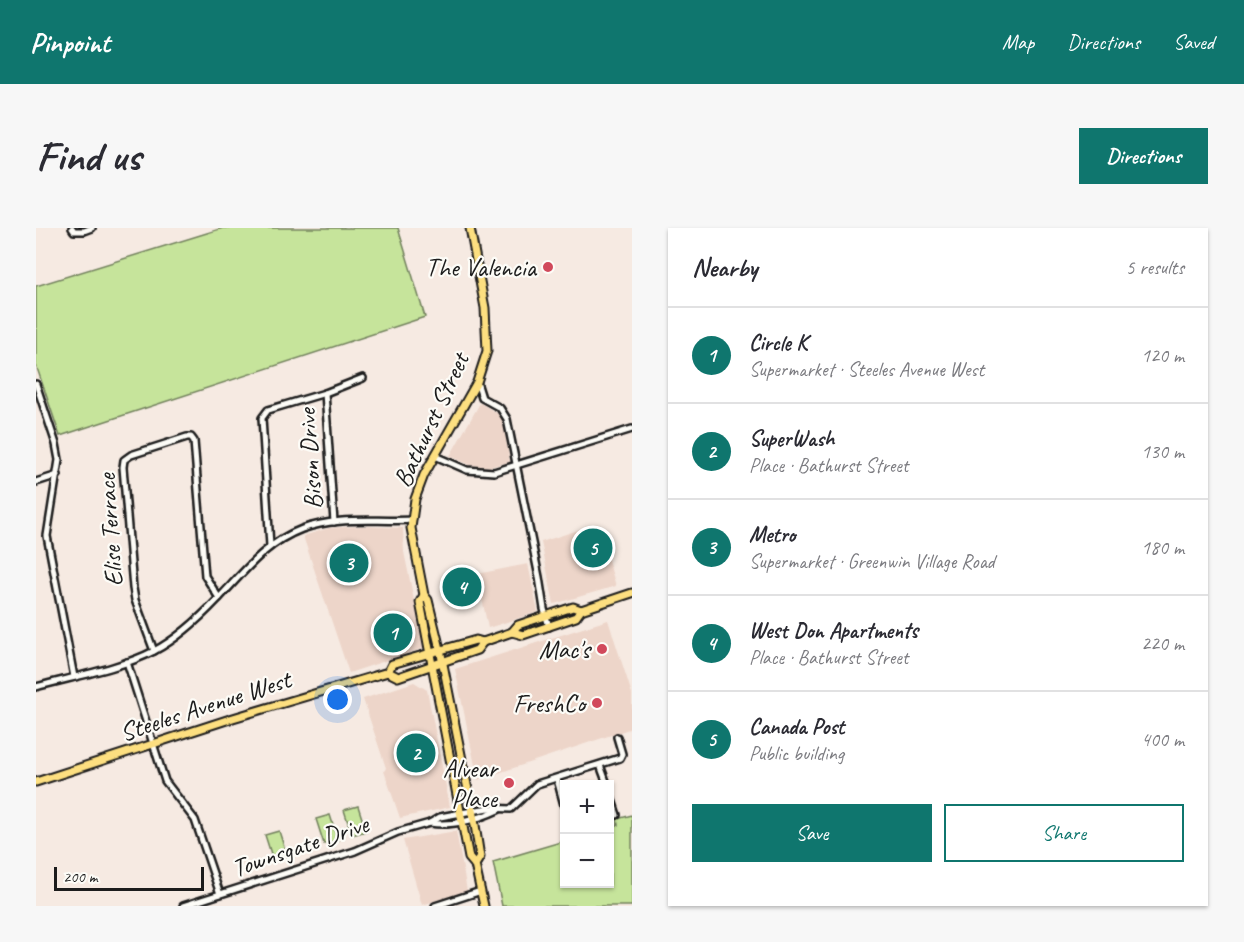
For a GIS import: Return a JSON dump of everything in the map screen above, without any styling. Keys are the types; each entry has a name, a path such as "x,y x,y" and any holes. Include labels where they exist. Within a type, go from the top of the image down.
{"main road":[{"name":"Bathurst Street","path":"470,228 485,308 487,351 477,382 424,475 417,491 411,520 413,543 424,595 428,600 440,649 473,814 480,857 476,866"},
{"name":"Steeles Avenue West","path":"512,632 523,635 549,627 576,617 581,610 632,593"},
{"name":"Bathurst Street","path":"424,595 420,602 460,817 469,858 476,866 484,906"},
{"name":"Steeles Avenue West","path":"36,782 233,718 388,672 398,677 477,650 483,642 512,632 518,625 573,607 581,610"},
{"name":"Steeles Avenue West","path":"388,672 392,664 430,652 476,639 483,642"}],"street":[{"path":"72,228 74,231 84,231 92,228"},
{"path":"270,546 262,418 264,413 326,393 363,378"},
{"path":"477,382 482,398 500,408 507,419 549,627"},
{"path":"36,384 59,460 47,536 74,677"},
{"name":"Bison Drive","path":"326,393 334,522"},
{"path":"36,405 43,403"},
{"path":"435,456 466,470 482,473 502,471 632,429"},
{"name":"Elise Terrace","path":"154,651 135,600 133,588 123,467 124,460 131,455 187,437 191,437 194,441 205,576 219,598"},
{"path":"36,482 58,475"},
{"path":"36,687 127,662 154,651 191,626 246,566 270,546 302,529 358,519 411,520"},
{"path":"127,662 165,781 195,820 220,894"},
{"path":"560,790 557,779 622,756 617,737"},
{"path":"600,765 606,780"},
{"name":"Townsgate Drive","path":"183,906 355,851 398,832 430,823 441,825 488,808 511,809 537,784 557,779"},
{"path":"614,809 617,815"},
{"path":"435,906 481,891"}],"shaded area":[{"path":"480,403 502,416 510,462 489,467 470,465 450,456"},
{"path":"597,524 616,586 554,604 541,542"},
{"path":"362,526 403,528 404,552 424,648 349,673 303,536 329,528"},
{"path":"528,564 538,612 488,628 477,574"},
{"path":"608,620 632,694 632,728 478,780 455,669"},
{"path":"414,682 427,690 450,807 400,818 363,699"},
{"path":"456,831 467,891 422,905 403,840"}],"green space":[{"path":"223,228 398,228 425,317 60,436 36,365 36,286"},
{"path":"358,806 366,831 352,835 344,810"},
{"path":"330,815 338,840 324,844 316,819"},
{"path":"632,815 632,906 502,906 493,862 560,842 560,888 614,888 614,826 618,825 617,819"},
{"path":"279,831 287,856 273,860 265,835"}],"place":[{"name":"The Valencia","path":"548,267"},
{"name":"Canada Post","path":"593,548"},
{"name":"Metro","path":"349,563"},
{"name":"West Don Apartments","path":"462,587"},
{"name":"Circle K","path":"393,633"},
{"name":"Mac's","path":"602,649"},
{"name":"FreshCo","path":"597,703"},
{"name":"SuperWash","path":"416,753"},
{"name":"Alvear Place","path":"509,783"}]}
